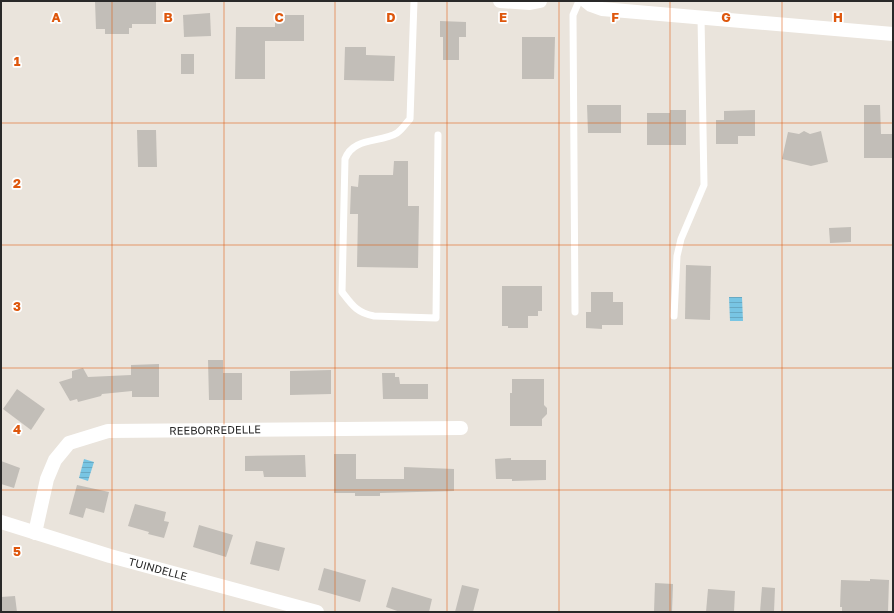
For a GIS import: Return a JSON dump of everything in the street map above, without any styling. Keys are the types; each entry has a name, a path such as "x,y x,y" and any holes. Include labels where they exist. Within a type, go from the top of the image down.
{"street":[{"path":"500,1 530,3 540,1"},
{"path":"586,1 590,5 602,9 893,34"},
{"name":"REEBORREDELLE","path":"35,533 47,479 55,460 69,443 108,431 461,428"},
{"name":"TUINDELLE","path":"1,522 110,556 316,612"}],"lane":[{"path":"414,1 410,119 398,133 363,142 348,152 345,159 342,292 353,307 365,314 374,316 436,318 438,135"},
{"path":"575,312 573,15 579,1"},
{"path":"674,316 677,256 680,244 704,186 701,17"}],"water":[{"path":"729,297 742,297 743,321 730,321"},
{"path":"84,459 94,462 88,481 79,478"}],"building":[{"path":"95,1 156,1 156,24 132,24 132,28 129,28 129,34 105,34 105,29 96,29"},
{"path":"210,13 211,36 184,37 183,15"},
{"path":"275,15 304,15 304,41 265,41 265,79 235,79 236,27 275,27"},
{"path":"440,21 466,22 466,37 459,37 459,60 443,60 443,37 440,37"},
{"path":"522,37 555,37 554,79 522,79"},
{"path":"345,47 366,47 366,55 395,56 394,81 344,80"},
{"path":"181,54 194,54 194,74 181,74"},
{"path":"587,105 621,105 621,133 588,133"},
{"path":"864,105 880,105 881,134 893,134 893,158 864,158"},
{"path":"670,110 686,110 686,145 647,145 647,113 670,113"},
{"path":"755,110 755,136 738,136 738,144 716,144 716,120 724,120 724,111"},
{"path":"137,130 156,130 157,167 138,167"},
{"path":"804,131 810,134 821,131 828,162 811,166 782,159 788,132 799,134"},
{"path":"394,161 408,161 408,206 419,206 418,268 357,267 358,214 350,214 351,186 358,187 359,175 393,175"},
{"path":"851,227 851,242 830,243 829,228"},
{"path":"686,265 711,266 710,320 685,319"},
{"path":"502,286 542,286 542,311 538,311 538,316 528,316 528,328 508,328 508,326 502,326"},
{"path":"591,292 613,292 613,302 623,302 623,325 602,325 602,329 586,328 586,312 591,312"},
{"path":"208,360 223,360 223,373 242,373 242,400 209,400"},
{"path":"159,364 159,397 132,397 132,391 102,394 101,396 78,402 77,399 70,401 59,382 72,378 72,371 83,368 88,377 131,375 131,365"},
{"path":"331,370 331,394 290,395 290,371"},
{"path":"382,373 395,373 395,377 399,377 400,384 428,384 428,399 383,399"},
{"path":"512,379 544,379 544,405 547,408 547,414 542,419 542,426 510,426 510,393 512,393"},
{"path":"17,389 45,409 31,430 3,409"},
{"path":"334,454 356,454 356,479 404,479 404,467 454,469 454,491 380,493 380,496 355,496 355,493 334,493"},
{"path":"305,455 306,477 264,477 263,471 245,471 245,456"},
{"path":"511,458 511,460 546,460 546,480 512,481 512,479 496,479 495,459"},
{"path":"1,461 20,468 14,488 1,484"},
{"path":"77,485 109,492 104,513 86,508 83,518 69,514"},
{"path":"135,504 166,512 164,521 169,522 164,538 148,534 149,532 128,526"},
{"path":"199,525 233,535 226,557 193,547"},
{"path":"256,541 285,548 279,571 250,564"},
{"path":"324,568 366,580 360,602 318,590"},
{"path":"870,579 889,580 888,612 842,612 842,607 840,607 841,580 870,581"},
{"path":"655,583 673,584 672,612 654,612"},
{"path":"462,585 479,589 473,612 455,612"},
{"path":"392,587 432,599 429,612 400,612 386,607"},
{"path":"762,587 775,588 774,612 760,612"},
{"path":"708,589 735,591 734,612 706,612"},
{"path":"15,596 17,612 1,612 1,597"}]}
